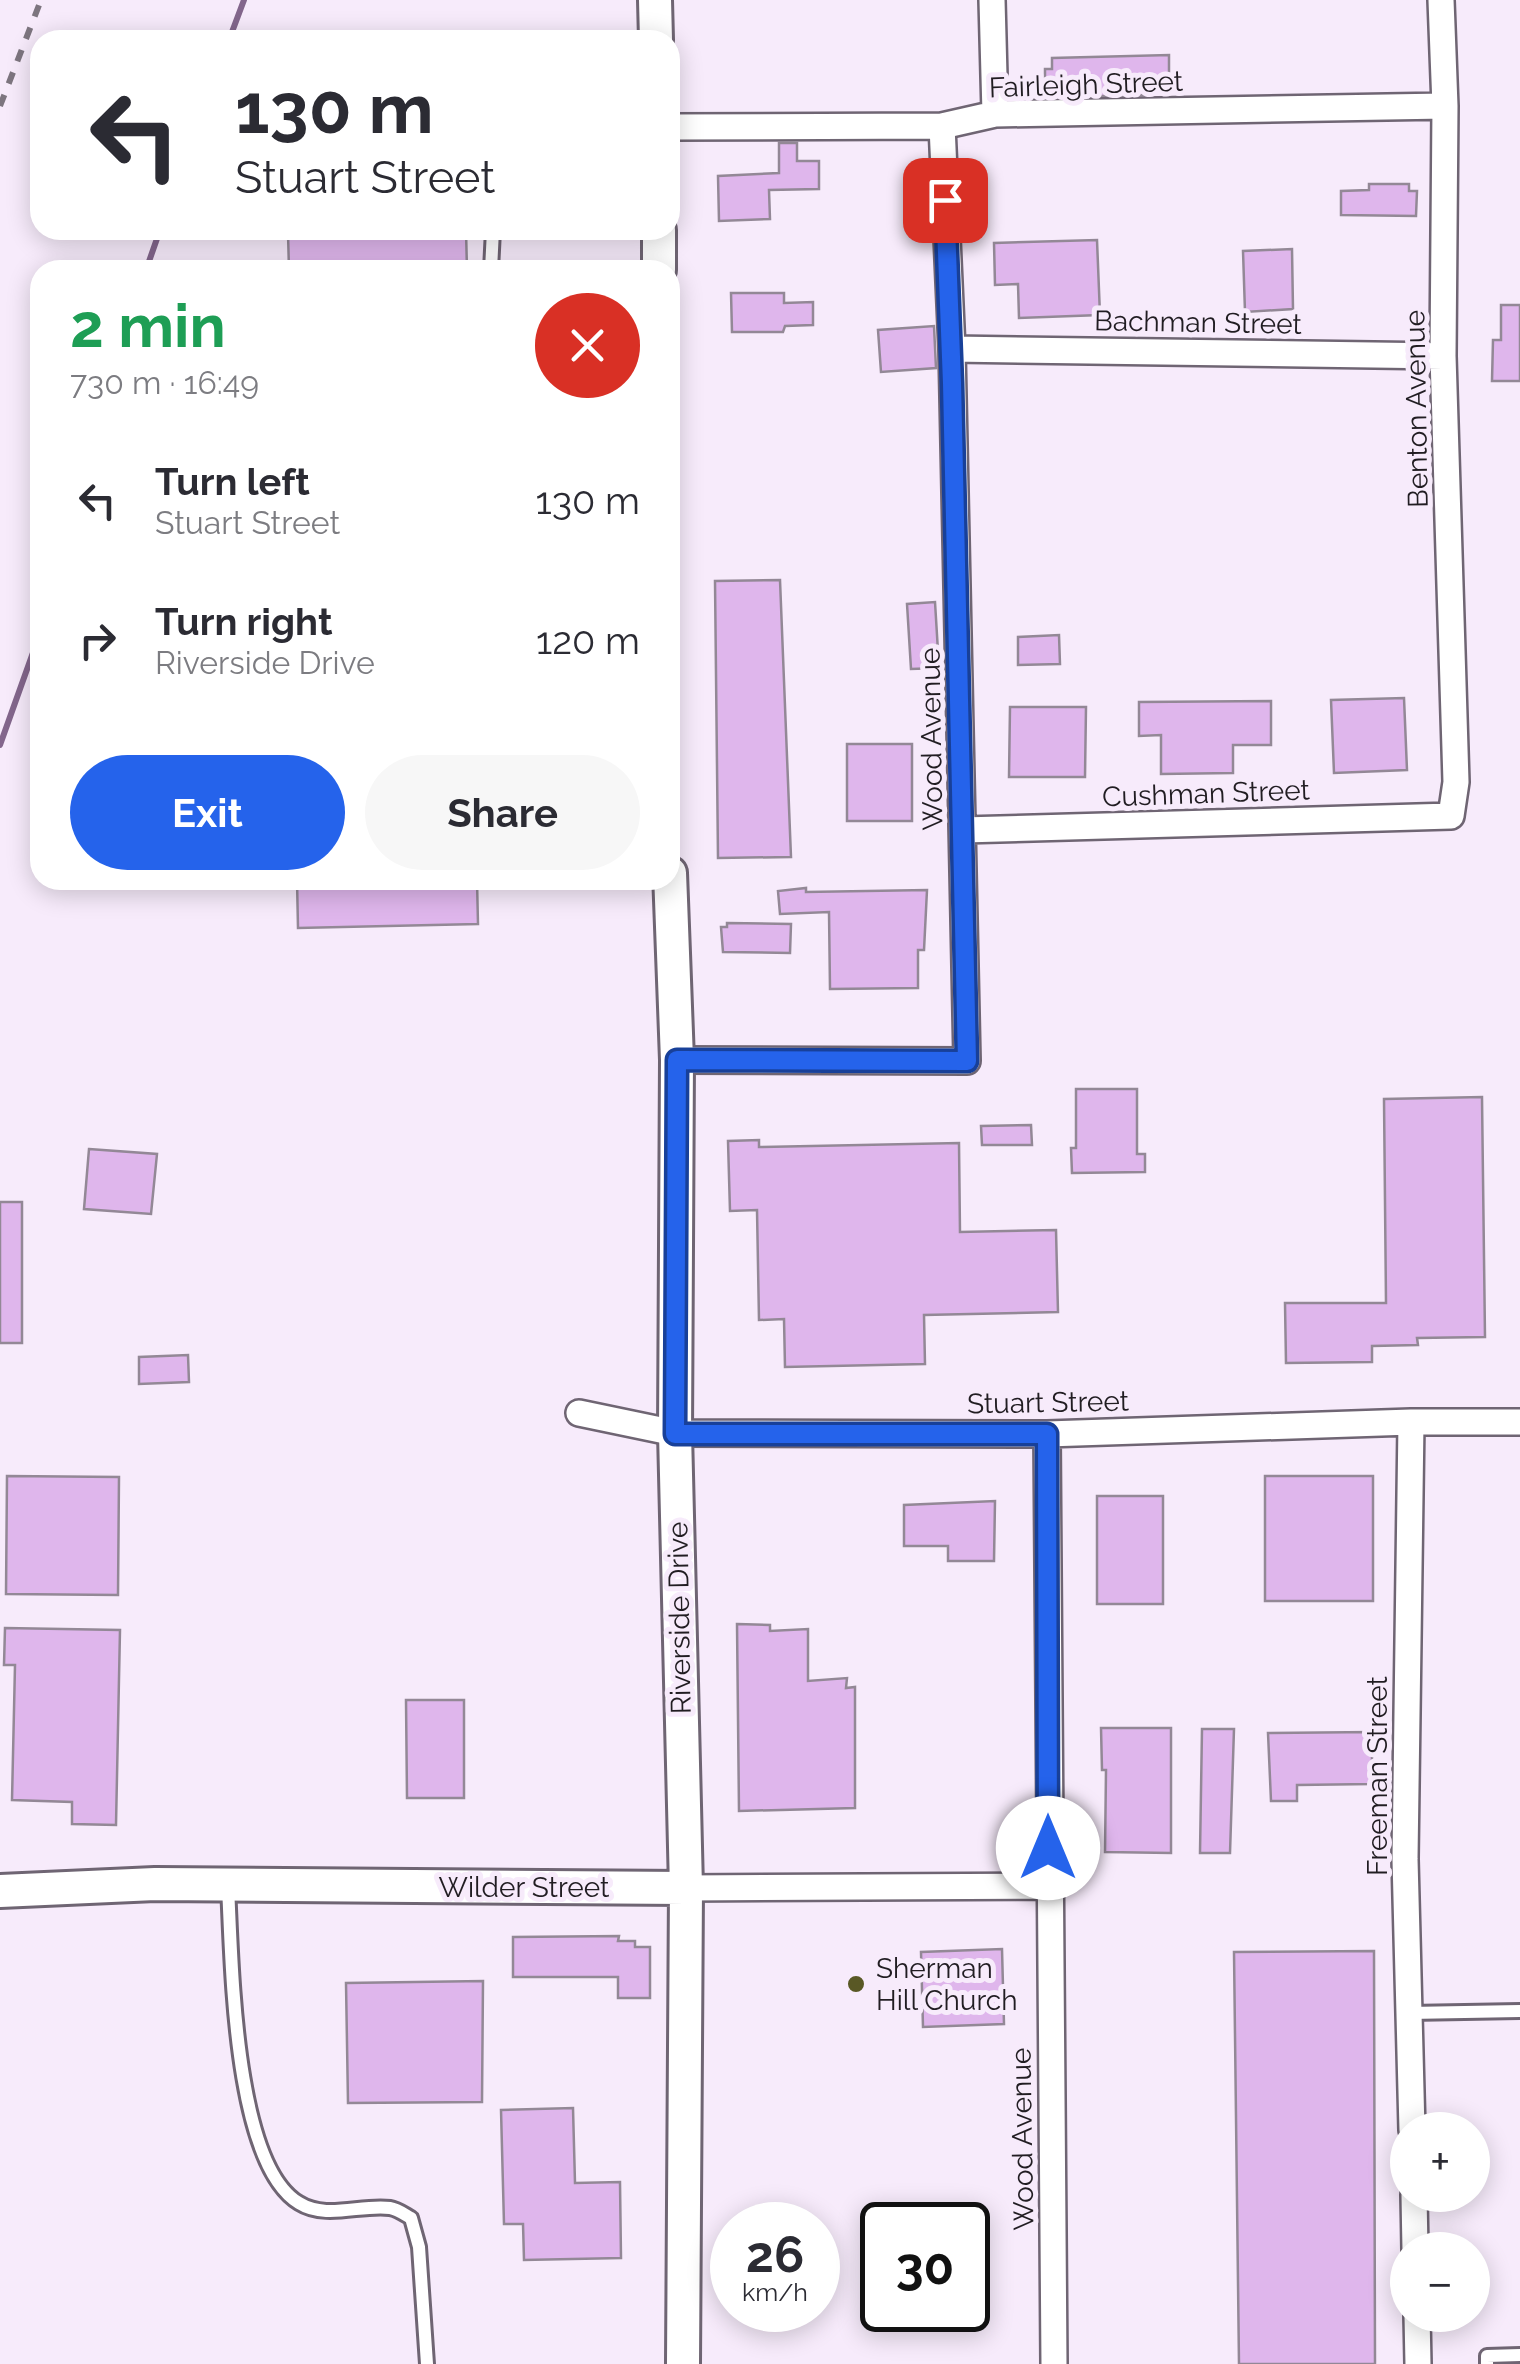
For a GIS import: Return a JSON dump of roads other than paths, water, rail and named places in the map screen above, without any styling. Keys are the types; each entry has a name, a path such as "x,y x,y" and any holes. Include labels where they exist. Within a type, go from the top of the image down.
{"street":[{"path":"655,0 656,30"},
{"path":"992,0 995,114"},
{"name":"Benton Avenue","path":"1441,0 1445,106 1443,356 1456,782 1452,816"},
{"name":"Fairleigh Street","path":"680,127 942,126 995,114 1445,106"},
{"name":"Wood Avenue","path":"677,1060 967,1061 952,349 942,126"},
{"name":"Bachman Street","path":"952,349 1443,356"},
{"name":"Cushman Street","path":"963,830 1452,816"},
{"name":"Riverside Drive","path":"671,890 677,1060 675,1434 686,1888 683,2364"},
{"name":"Stuart Street","path":"578,1413 675,1434 1047,1434 1520,1422"},
{"name":"Freeman Street","path":"1411,1422 1405,1859 1412,2112"},
{"name":"Wood Avenue","path":"1047,1434 1054,2364"},
{"name":"Wilder Street","path":"0,1891 228,1885 1048,1886"},
{"path":"1417,2332 1418,2364"}],"lane":[{"path":"228,1885 234,1987 252,2126 267,2168 301,2204 332,2211 393,2208 411,2218 419,2247 427,2364"},
{"path":"1409,2013 1520,2012"},
{"path":"1487,2364 1487,2356 1520,2355"}],"waterway":[{"path":"233,30 244,0"},
{"path":"150,260 156,240"},
{"path":"0,745 30,661"}],"railway":[{"path":"0,106 41,0"}],"place":[{"name":"Sherman Hill Church","path":"856,1984"}]}
